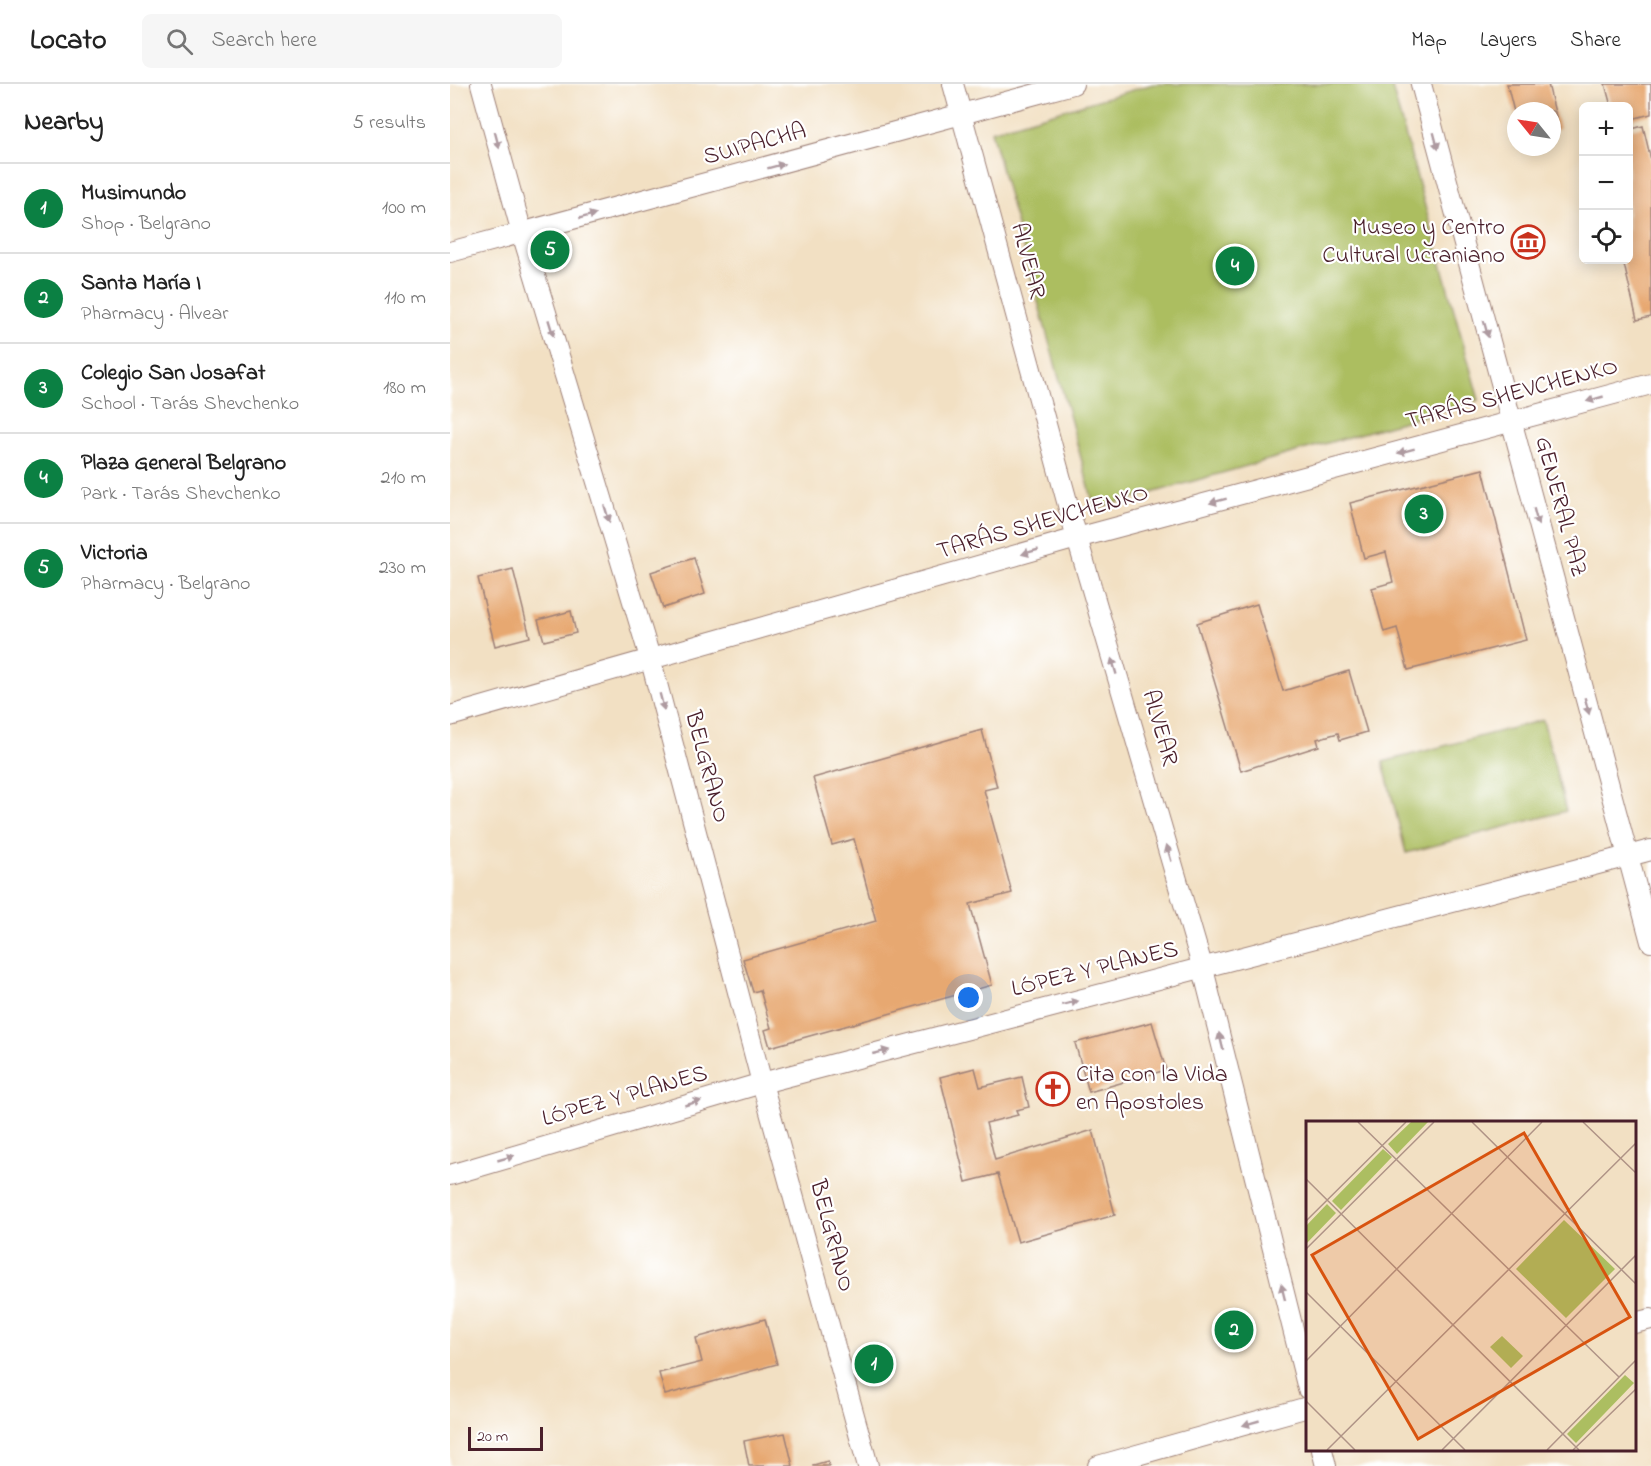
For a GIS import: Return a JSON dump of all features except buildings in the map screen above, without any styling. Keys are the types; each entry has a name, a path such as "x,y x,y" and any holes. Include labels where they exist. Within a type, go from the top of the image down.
{"street":[{"name":"BELGRANO","path":"481,84 522,233 651,661 762,1083 868,1466"},
{"name":"ALVEAR","path":"953,84 1077,538 1203,969 1306,1381"},
{"name":"SUIPACHA","path":"450,252 1073,84"},
{"name":"GENERAL PAZ","path":"1421,84 1651,942"},
{"name":"TARÁS SHEVCHENKO","path":"450,717 1077,538 1651,384"},
{"name":"LÓPEZ Y PLANES","path":"450,1175 762,1083 1651,850"},
{"path":"1636,1323 1651,1319"},
{"path":"1098,1466 1306,1408"},
{"path":"1322,1451 1326,1466"}],"green space":[{"path":"1153,84 1391,84 1479,400 1095,509 991,131"},
{"path":"1543,720 1566,811 1406,853 1383,762"}],"place":[{"name":"Museo y Centro Cultural Ucraniano","path":"1528,242"},
{"name":"Victoria","path":"550,250"},
{"name":"Plaza General Belgrano","path":"1235,266"},
{"name":"Colegio San Josafat","path":"1424,514"},
{"name":"Cita con la Vida en Apostoles","path":"1053,1089"},
{"name":"Santa María I","path":"1234,1330"},
{"name":"Musimundo","path":"874,1364"}]}
